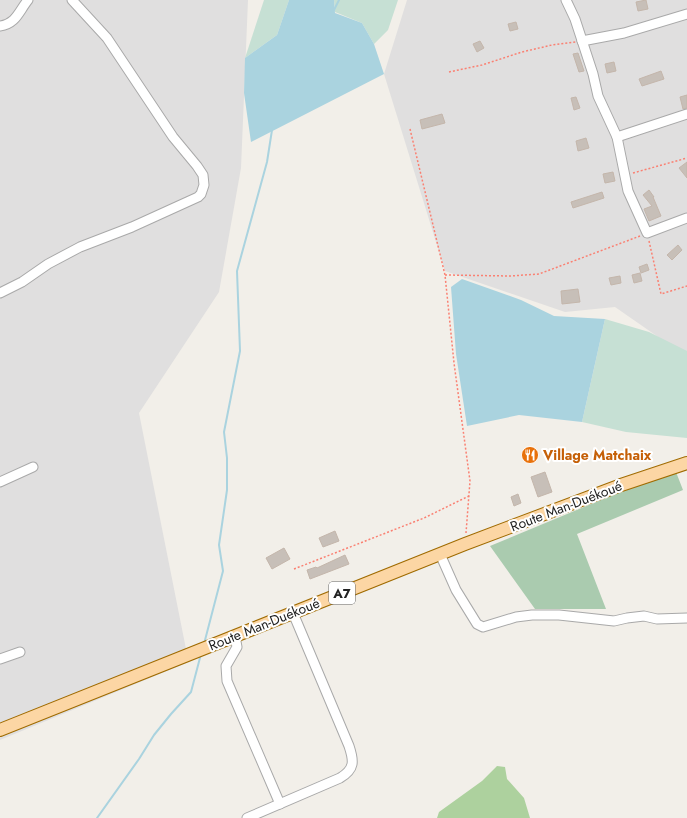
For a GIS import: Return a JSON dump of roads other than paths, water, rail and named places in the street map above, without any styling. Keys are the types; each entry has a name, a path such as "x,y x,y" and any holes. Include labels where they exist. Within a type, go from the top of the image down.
{"main road":[{"name":"Route Man-Duékoué","path":"0,730 465,544 607,490 687,463"}],"street":[{"path":"0,26 11,23 20,14 28,0"},
{"path":"0,293 22,282 48,264 80,247 132,227 198,197 203,190 203,174 198,166 172,137 107,38 72,0"},
{"path":"566,0 575,19 593,74 598,96 617,137 628,190 647,233 687,218"},
{"path":"582,41 624,33 687,14"},
{"path":"617,137 687,114"},
{"path":"0,482 34,467"},
{"path":"440,554 456,590 477,624 483,627 516,617 532,615 559,615 614,621 644,616 656,619 687,618"},
{"path":"247,818 343,776 349,771 352,763 352,756 349,746 293,613"},
{"path":"235,636 237,647 226,666 227,682 280,804"},
{"path":"0,659 20,652"}],"water":[{"path":"289,0 334,0 335,13 362,23 374,44 384,74 251,142 244,93 245,58 277,35"},
{"path":"462,279 521,300 554,316 605,319 582,422 519,415 467,426 456,354 451,287"}],"waterway":[{"path":"334,10 339,0"},
{"path":"204,644 223,571 219,545 227,490 227,458 224,432 240,351 237,271 267,162 272,130"},
{"path":"97,818 139,759 154,735 191,692 201,654"}],"place":[{"name":"Village Matchaix","path":"530,455"}]}
